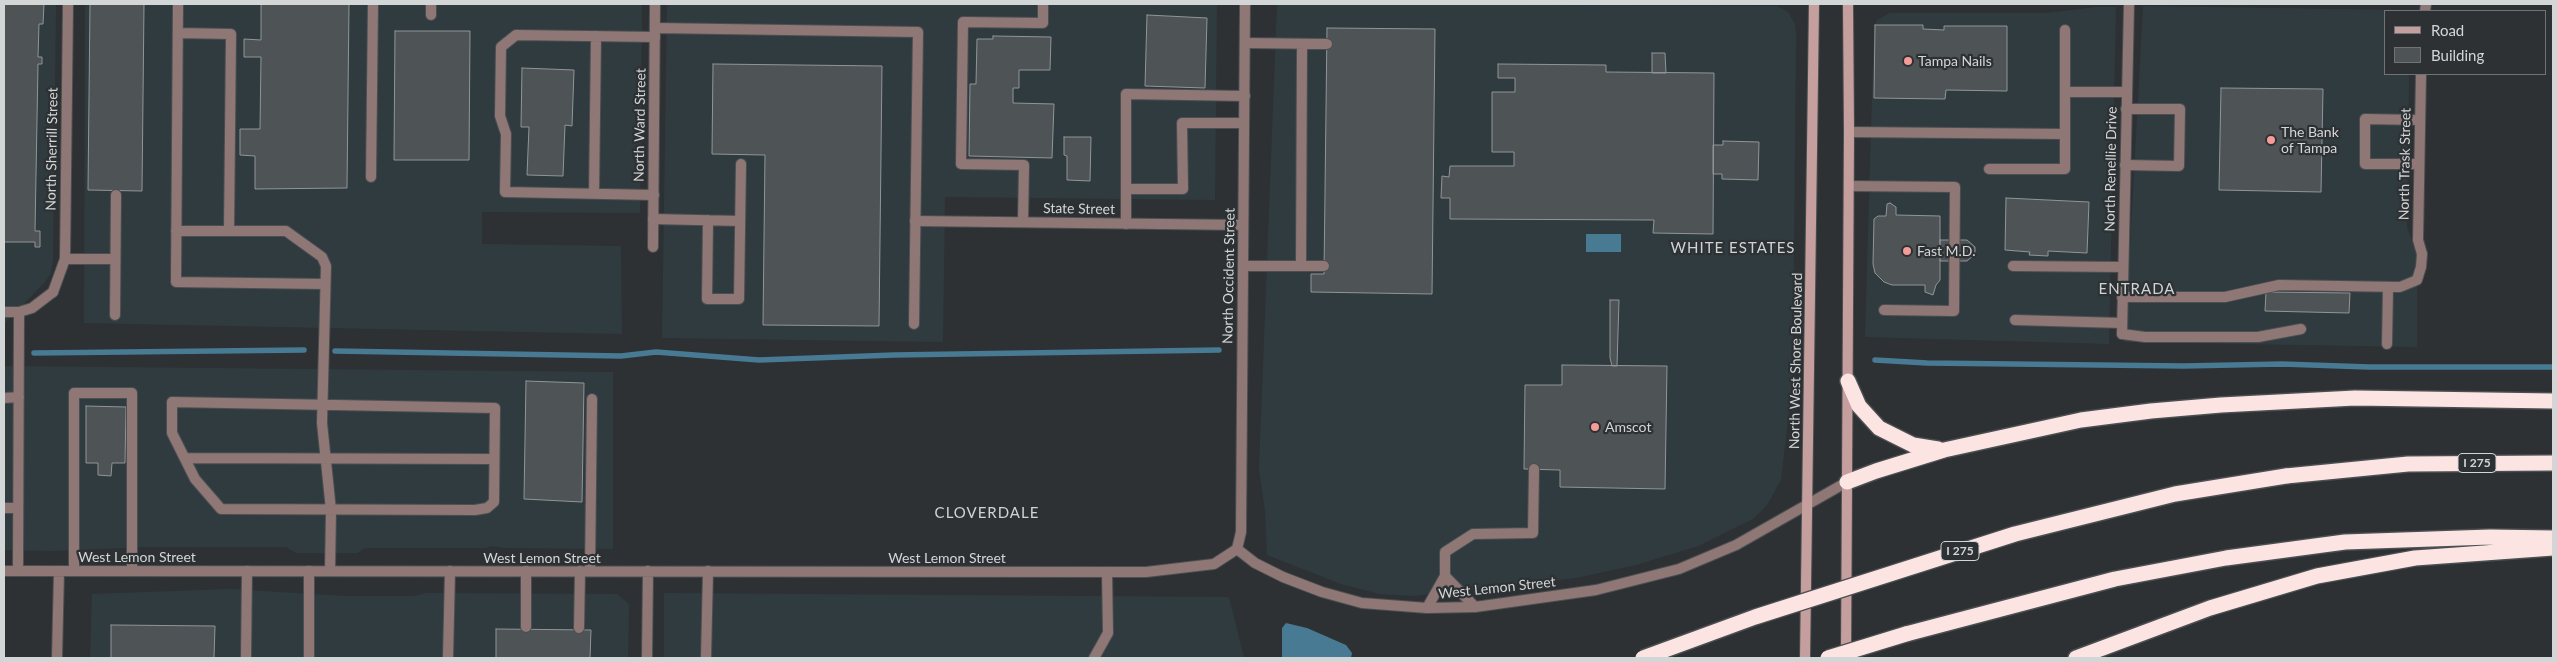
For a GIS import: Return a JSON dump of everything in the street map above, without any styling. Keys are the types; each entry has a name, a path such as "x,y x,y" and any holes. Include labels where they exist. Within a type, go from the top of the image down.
{"highway":[{"path":"1848,381 1859,406 1879,428 1913,445 1944,450"},
{"path":"1847,482 1944,450 2081,420 2222,405 2355,398 2553,401"},
{"name":"I 275","path":"1643,658 1802,602 2016,534 2166,496 2286,476 2408,464 2551,463"},
{"path":"1828,658 1906,634 2115,579 2226,558 2345,542 2490,537 2553,538"},
{"path":"2076,658 2210,608 2317,576 2415,558 2553,548"}],"main road":[{"name":"North West Shore Boulevard","path":"1805,658 1814,4"},
{"path":"1846,658 1849,186 1848,4"}],"street":[{"name":"North Sherrill Street","path":"19,312 32,308 53,292 65,259 68,4"},
{"path":"178,4 176,282 325,284"},
{"path":"371,178 372,4"},
{"path":"431,4 431,15"},
{"name":"North Ward Street","path":"653,247 655,4"},
{"path":"1023,222 1024,164 961,164 963,22 1043,23 1043,4"},
{"name":"North Occident Street","path":"1236,549 1240,532 1245,4"},
{"name":"North Renellie Drive","path":"2129,4 2122,334 2145,337 2258,337 2302,329"},
{"path":"1989,169 2065,169 2065,30"},
{"path":"654,195 505,192 506,134 500,116 501,47 516,35 596,36 655,32 918,32 914,324"},
{"path":"178,33 231,34 229,231"},
{"path":"594,194 596,36"},
{"path":"1245,43 1327,44"},
{"path":"1301,266 1302,44"},
{"name":"North Trask Street","path":"2388,288 2407,285 2416,280 2421,267 2422,254 2418,240 2421,75"},
{"path":"2065,92 2127,92"},
{"path":"1126,224 1126,94 1245,96"},
{"path":"2125,165 2179,166 2180,109 2126,109"},
{"path":"2419,164 2365,164 2366,119 2420,120"},
{"path":"1126,189 1183,189 1182,123 1244,123"},
{"path":"1849,132 2065,134"},
{"path":"708,220 707,299 739,299 741,164"},
{"path":"1849,186 1955,187 1954,311 1884,310"},
{"path":"114,315 116,195"},
{"path":"653,220 740,221"},
{"name":"State Street","path":"915,221 1243,225"},
{"path":"176,231 286,231 322,257 326,266 323,405 330,510 330,571"},
{"path":"65,259 115,259"},
{"path":"1243,266 1324,266"},
{"path":"2013,266 2123,267"},
{"path":"2122,297 2225,297 2279,285 2388,288 2387,344"},
{"path":"4,312 19,312 18,571"},
{"path":"2015,320 2122,322"},
{"path":"74,571 74,393 132,393 132,571"},
{"path":"4,398 19,398"},
{"path":"590,571 592,399"},
{"path":"172,402 323,405 495,408 494,502 487,508 475,510 221,509 195,479 172,433 172,402"},
{"path":"185,458 494,459"},
{"path":"1427,608 1445,576 1444,552 1473,534 1533,532 1534,469"},
{"name":"West Lemon Street","path":"4,571 1146,572 1214,564 1236,549 1256,563 1283,577 1322,592 1362,603 1427,608 1475,606 1596,590 1679,569 1736,546 1847,482"},
{"path":"4,508 18,508"},
{"path":"57,658 59,571"},
{"path":"246,658 247,571"},
{"path":"309,571 309,658"},
{"path":"448,658 450,571"},
{"path":"526,571 526,627"},
{"path":"579,628 580,571"},
{"path":"647,658 648,571"},
{"path":"706,658 708,571"},
{"path":"1094,658 1108,633 1107,572"},
{"path":"1445,576 1475,606"}],"shaded area":[{"path":"4,4 56,4 53,260 51,273 45,282 4,324"},
{"path":"85,4 642,4 640,213 482,212 482,244 621,246 622,334 84,323"},
{"path":"667,4 1217,4 1215,200 945,197 943,342 662,338"},
{"path":"1277,4 1777,6 1788,12 1795,24 1796,35 1793,375 1781,480 1767,505 1753,519 1698,546 1636,565 1576,578 1414,596 1380,594 1341,584 1267,555 1265,511 1259,470"},
{"path":"2143,6 2404,10 2384,10 2384,75 2409,75 2407,228 2417,253 2417,347 2125,342"},
{"path":"2096,7 2116,7 2109,344 1865,337 1874,27 1877,20 1890,13 2046,13"},
{"path":"4,366 613,372 613,549 504,548 492,546 485,548 365,548 357,553 296,553 286,547 147,547 53,551 4,550"},
{"path":"230,589 345,596 413,596 426,593 617,594 629,604 628,658 90,658 92,594"},
{"path":"664,593 1229,597 1244,658 664,658"}],"water":[{"path":"1586,234 1621,234 1621,252 1586,252"},
{"path":"1286,623 1307,628 1346,645 1352,653 1351,658 1282,658 1282,628"}],"building":[{"path":"4,4 44,4 43,24 39,24 38,57 42,57 42,64 38,64 35,231 40,231 40,247 35,247 35,242 4,242"},
{"path":"90,4 144,4 142,191 88,190"},
{"path":"261,4 349,4 347,188 255,189 255,156 240,155 240,129 260,129 261,57 244,57 244,39 261,40"},
{"path":"1147,15 1207,18 1205,88 1145,86"},
{"path":"1875,25 1923,25 1923,29 1944,30 1944,26 2007,26 2007,91 1946,90 1945,99 1874,98"},
{"path":"1327,28 1435,29 1432,294 1311,292 1311,274 1324,274"},
{"path":"395,31 470,31 469,160 394,160"},
{"path":"993,36 1051,37 1050,70 1019,70 1019,88 1013,88 1013,103 1054,104 1052,158 969,156 970,84 976,84 977,39 993,39"},
{"path":"1652,53 1665,53 1666,73 1652,73"},
{"path":"713,64 882,66 879,326 763,325 765,155 712,154"},
{"path":"1498,64 1606,65 1606,72 1714,73 1713,234 1653,233 1654,220 1450,219 1450,198 1441,198 1442,176 1449,177 1450,166 1514,166 1514,152 1492,152 1492,92 1515,92 1515,78 1498,78"},
{"path":"522,68 574,70 572,126 565,125 563,176 527,175 529,127 521,127"},
{"name":"The Bank of Tampa","path":"2221,88 2323,89 2321,192 2219,190"},
{"path":"1064,137 1091,137 1090,181 1067,180 1067,156 1064,155"},
{"path":"1723,141 1759,142 1758,180 1722,179 1722,174 1713,174 1713,145 1723,145"},
{"path":"2006,198 2089,202 2087,253 2048,251 2048,256 2029,255 2030,252 2005,250"},
{"name":"Fast M.D.","path":"1890,203 1896,207 1896,215 1940,216 1940,280 1936,285 1933,295 1925,292 1925,285 1892,285 1884,282 1875,273 1873,264 1874,219 1878,216 1886,216 1887,204"},
{"path":"1940,240 1967,240 1975,247 1975,254 1967,261 1940,261"},
{"path":"2266,292 2350,293 2349,313 2265,311"},
{"path":"1610,300 1619,300 1617,366 1612,366 1610,358"},
{"name":"Amscot","path":"1562,365 1667,366 1665,489 1560,487 1560,470 1524,469 1525,385 1562,385"},
{"path":"526,381 584,383 582,502 524,499"},
{"path":"86,406 126,407 125,463 112,463 111,476 98,475 98,463 86,463"},
{"path":"111,625 215,626 214,658 111,658"},
{"path":"496,629 591,630 590,658 496,658"}],"waterway":[{"path":"34,353 304,350"},
{"path":"335,351 621,356 656,352 759,360 894,355 1219,350"},
{"path":"1875,360 1927,363 2184,366 2282,364 2369,367 2553,367"}],"place":[{"name":"Tampa Nails","path":"1908,61"},
{"name":"The Bank of Tampa","path":"2271,140"},
{"name":"Fast M.D.","path":"1907,251"},
{"name":"Amscot","path":"1595,427"}],"district":[{"name":"WHITE ESTATES","path":"1733,248"},
{"name":"ENTRADA","path":"2137,289"},
{"name":"CLOVERDALE","path":"987,513"}]}
